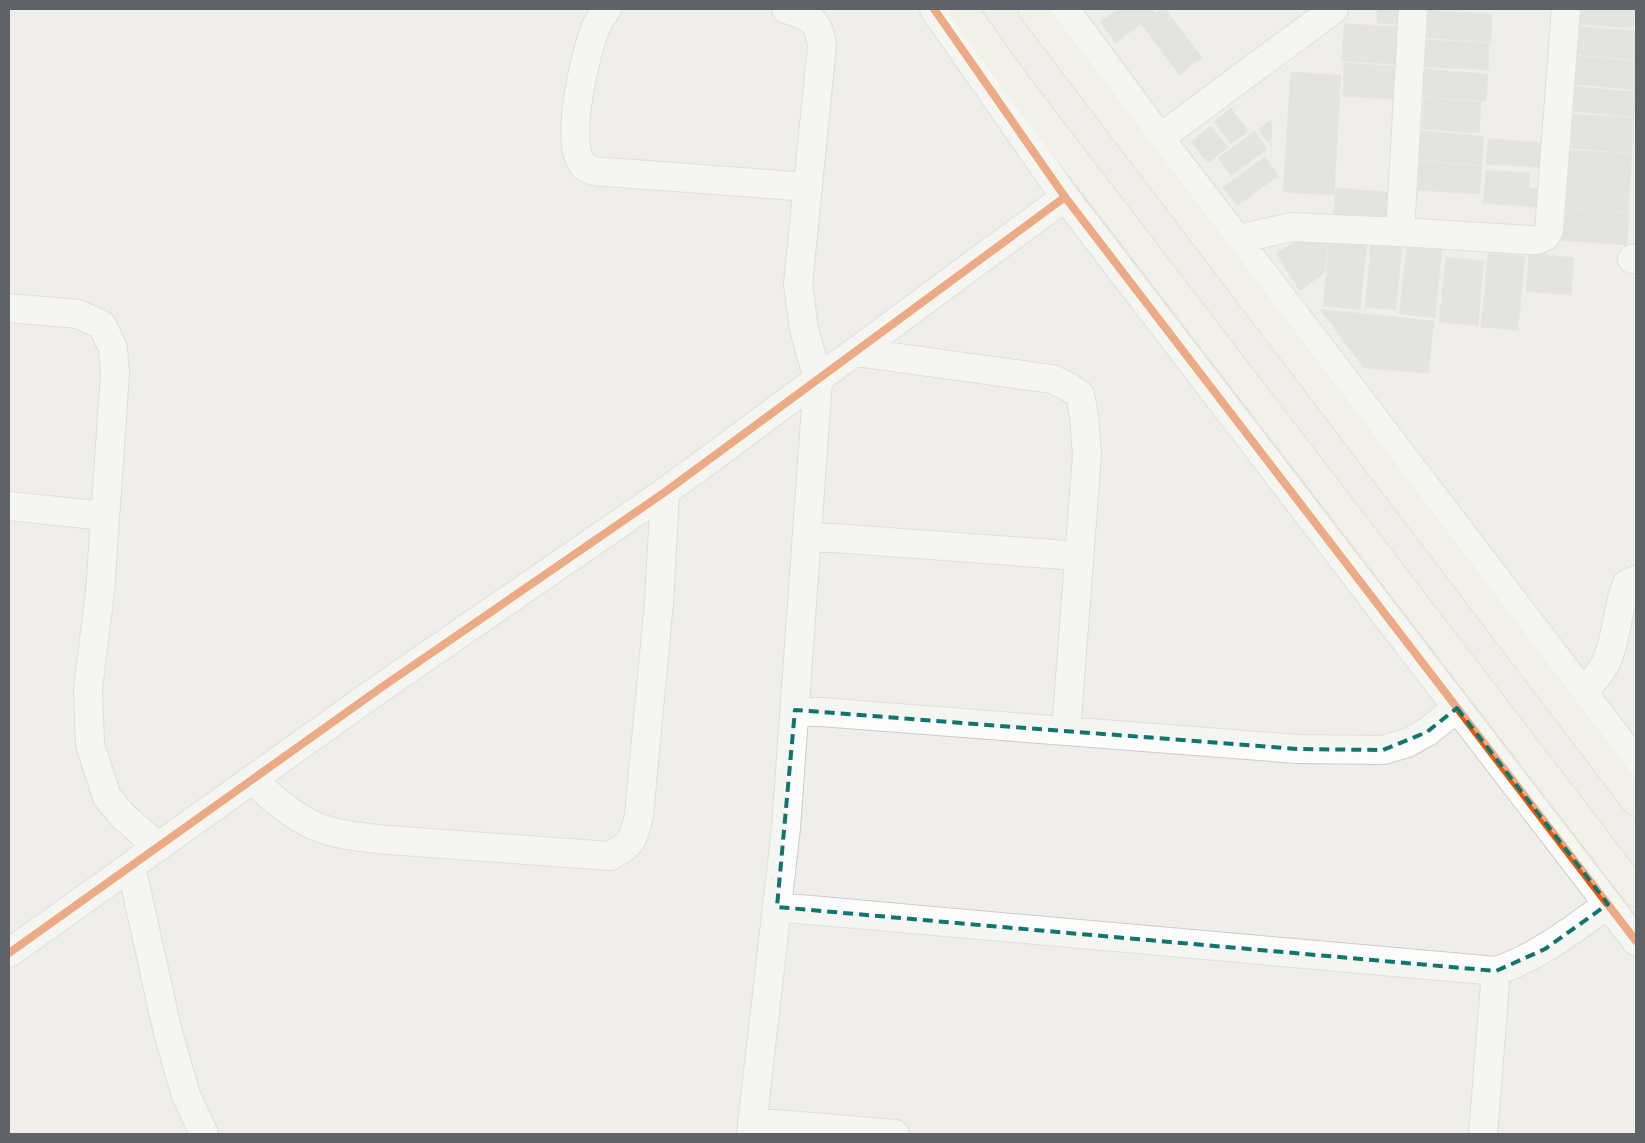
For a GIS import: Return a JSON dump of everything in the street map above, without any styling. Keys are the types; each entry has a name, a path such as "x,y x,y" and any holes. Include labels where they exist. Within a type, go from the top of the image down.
{"main road":[{"path":"963,9 1026,97 1636,892"},
{"path":"1032,9 1636,802"}],"street":[{"path":"607,9 594,29 584,62 578,101 574,138 578,157 584,166 596,171 621,174 808,186"},
{"path":"786,9 804,14 812,19 820,32 822,46 798,284 804,329 818,379 786,828 751,1128 895,1134"},
{"path":"934,9 1065,197 1636,941"},
{"path":"1065,9 1160,138 1239,239 1636,762"},
{"path":"1160,138 1334,9"},
{"path":"1400,232 1412,9"},
{"path":"1239,239 1291,227 1528,240 1537,240 1546,236 1549,230 1566,9"},
{"path":"9,953 390,682 665,492 1065,197"},
{"path":"9,308 78,314 102,325 113,348 115,373 100,592 88,688 90,745 107,797 123,816 158,847"},
{"path":"856,352 1052,379 1069,386 1080,395 1084,415 1087,454 1066,731"},
{"path":"252,780 292,813 322,828 354,836 610,856 626,848 634,837 638,815 659,602 665,492"},
{"path":"9,506 105,516"},
{"path":"807,536 1079,556"},
{"path":"1584,692 1605,664 1613,641 1621,597 1627,584 1636,580"},
{"path":"795,710 1297,749 1384,750 1407,743 1428,732 1457,708"},
{"path":"131,866 168,1033 186,1095 204,1134"},
{"path":"777,907 1496,972 1517,964 1545,949 1608,904"},
{"path":"1483,1134 1496,972"}],"highlighted area":[{"path":"1457,708 1608,904 1545,949 1496,971 777,907 795,710 1297,749 1383,750 1427,732"}],"building":[{"path":"1118,9 1152,9 1155,13 1116,43 1100,22"},
{"path":"1162,9 1165,9 1202,58 1179,75 1141,24"},
{"path":"1377,9 1411,9 1410,25 1377,23"},
{"path":"1576,9 1635,9 1633,28 1575,24"},
{"path":"1428,10 1492,14 1491,42 1427,38"},
{"path":"1344,24 1409,27 1408,65 1342,61"},
{"path":"1573,26 1636,31 1636,60 1570,54"},
{"path":"1426,40 1489,43 1488,70 1425,67"},
{"path":"1576,56 1636,61 1636,90 1573,84"},
{"path":"1344,63 1408,67 1406,100 1343,96"},
{"path":"1424,69 1488,74 1486,101 1422,97"},
{"path":"1291,72 1341,75 1334,195 1283,192"},
{"path":"1571,86 1636,92 1634,117 1569,111"},
{"path":"1424,98 1481,102 1479,133 1422,129"},
{"path":"1231,108 1248,131 1231,144 1214,122"},
{"path":"1572,114 1634,118 1632,153 1569,148"},
{"path":"1272,119 1271,146 1258,130"},
{"path":"1210,126 1228,147 1208,163 1191,142"},
{"path":"1255,131 1267,149 1231,176 1218,158"},
{"path":"1420,131 1484,136 1482,165 1418,160"},
{"path":"1488,139 1552,143 1550,168 1486,164"},
{"path":"1570,150 1632,154 1630,184 1568,180"},
{"path":"1265,157 1279,175 1237,206 1223,187"},
{"path":"1417,161 1482,166 1480,194 1415,190"},
{"path":"1486,170 1530,173 1529,188 1547,189 1545,208 1483,203"},
{"path":"1567,180 1630,184 1628,212 1565,208"},
{"path":"1336,188 1396,193 1393,230 1332,225"},
{"path":"1560,208 1629,213 1627,245 1558,240"},
{"path":"1330,238 1367,242 1360,310 1323,306"},
{"path":"1298,239 1329,242 1324,273 1300,291 1276,254"},
{"path":"1371,242 1402,245 1396,310 1365,307"},
{"path":"1407,245 1442,248 1435,318 1399,314"},
{"path":"1488,253 1525,256 1518,330 1481,327"},
{"path":"1529,253 1574,258 1571,295 1526,291"},
{"path":"1446,257 1484,261 1478,326 1439,322"},
{"path":"1320,309 1434,321 1428,373 1364,368"}],"cycle path":[{"path":"934,9 1065,197 1636,941"},
{"path":"9,953 382,687 665,492 1065,197"}]}
